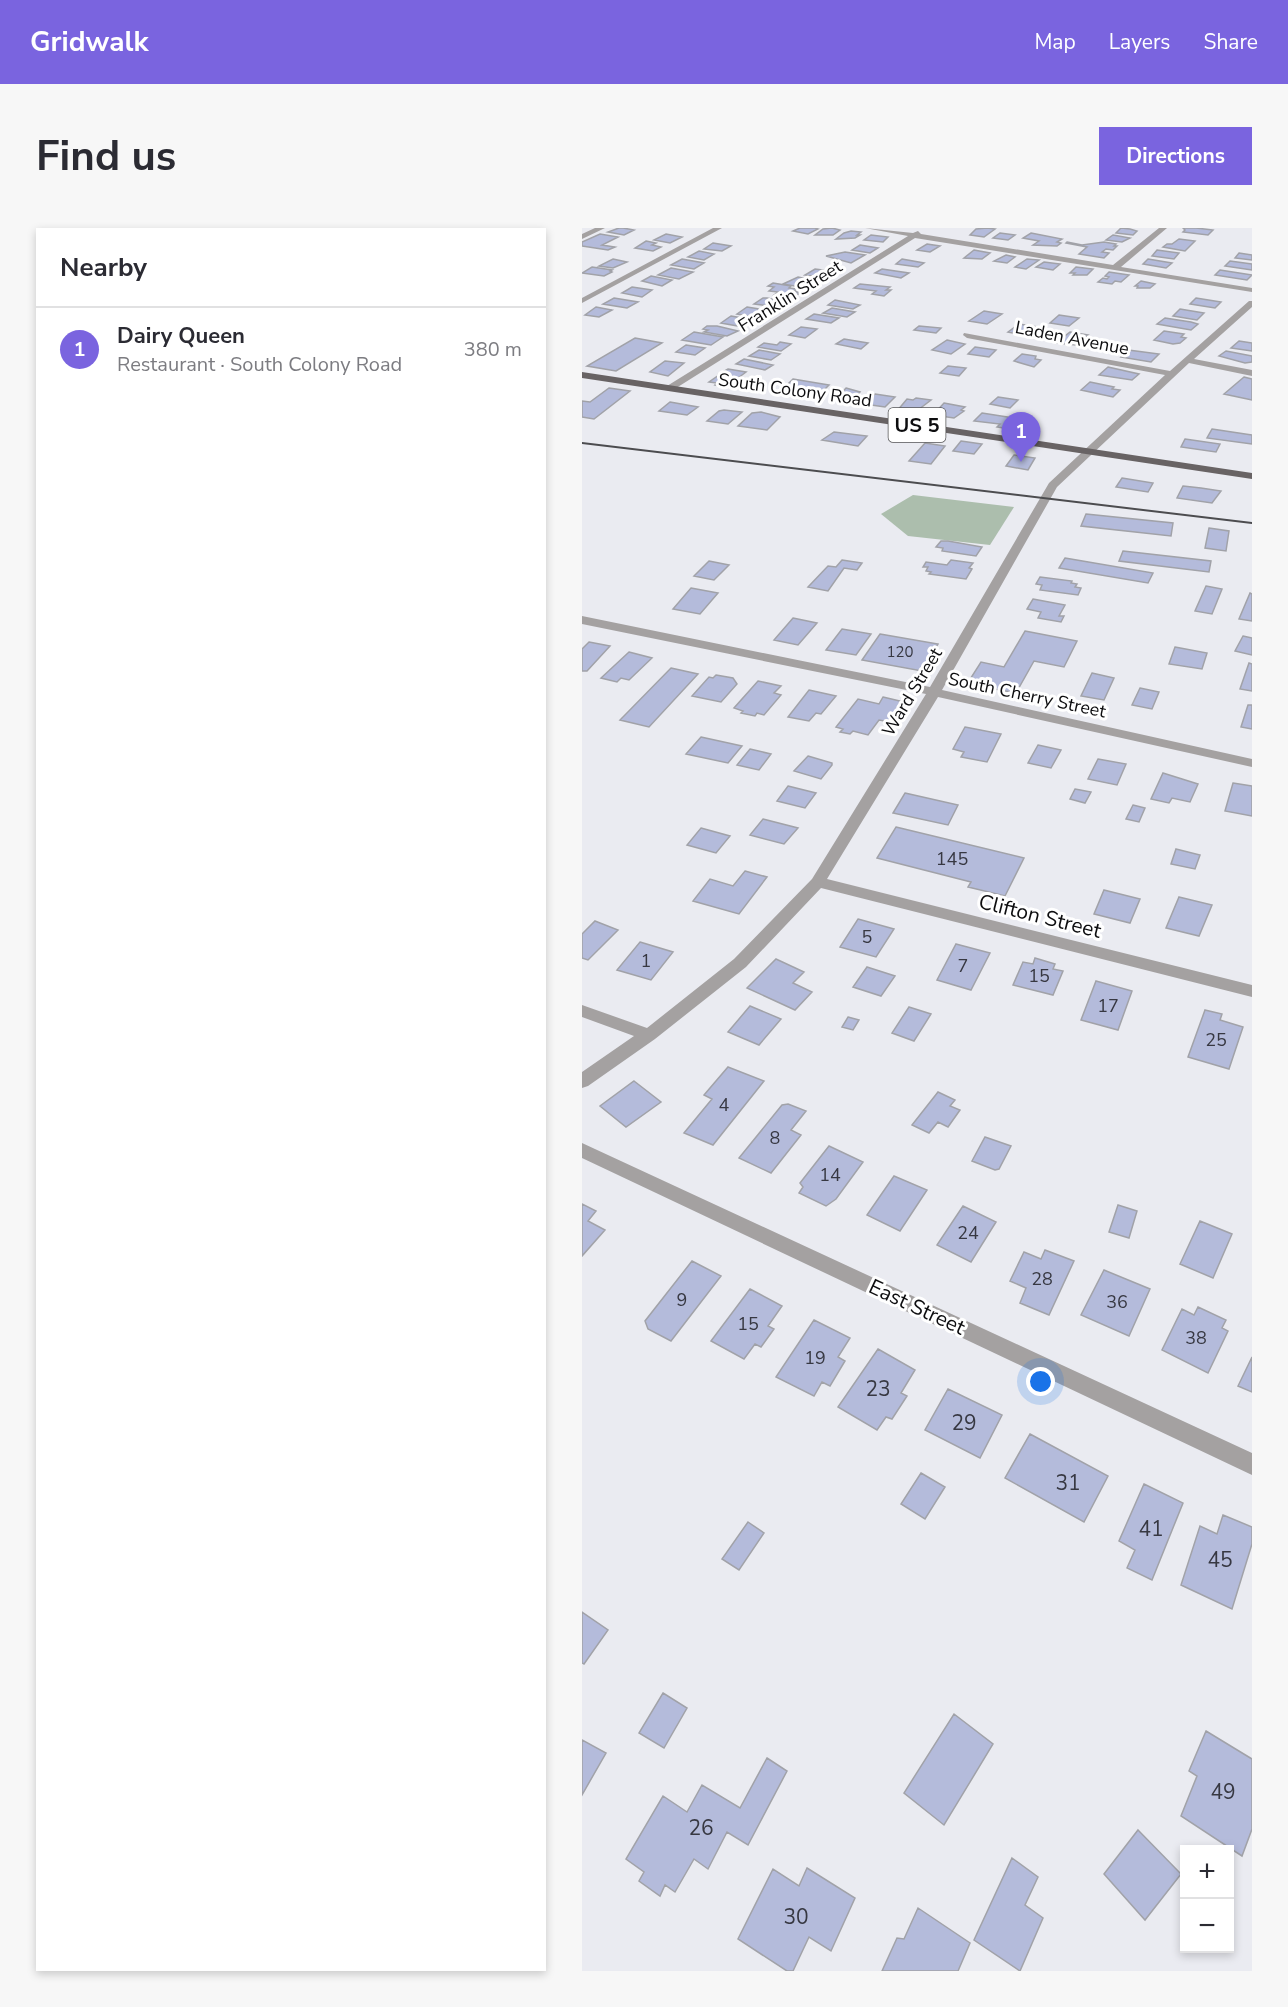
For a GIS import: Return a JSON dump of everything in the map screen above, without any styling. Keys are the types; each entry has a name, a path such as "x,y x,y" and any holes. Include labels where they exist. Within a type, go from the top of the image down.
{"main road":[{"name":"South Colony Road","path":"582,375 1252,476"}],"street":[{"path":"582,237 601,228"},
{"path":"582,301 718,228"},
{"path":"869,228 1252,290"},
{"name":"Franklin Street","path":"670,388 926,228"},
{"path":"1116,267 1163,228"},
{"name":"Ward Street","path":"582,1080 649,1035 740,963 818,882 934,693 1053,485 1086,450 1252,303"},
{"name":"Laden Avenue","path":"967,335 1171,374"},
{"path":"1186,360 1252,373"},
{"name":"South Cherry Street","path":"582,621 934,693 1252,763"},
{"name":"Clifton Street","path":"818,882 1252,991"},
{"path":"582,1011 649,1035"},
{"name":"East Street","path":"582,1150 1252,1464"}],"green space":[{"path":"913,495 1014,507 990,545 908,536 881,514"}],"building":[{"path":"619,228 634,230 624,235 608,232"},
{"path":"800,228 818,229 808,234 793,231"},
{"path":"1121,228 1137,231 1133,235 1116,233"},
{"path":"1183,228 1213,230 1208,235 1183,232 1185,230"},
{"path":"823,229 840,230 833,235 815,235"},
{"path":"976,229 995,229 984,237 970,235"},
{"path":"861,232 855,238 836,239 844,233"},
{"path":"1000,233 1015,235 1008,240 993,238"},
{"path":"1031,233 1062,239 1057,242 1061,243 1057,246 1033,245 1039,241 1023,238"},
{"path":"600,234 618,237 602,245 615,247 608,250 582,246 582,242"},
{"path":"666,234 682,237 670,243 654,240"},
{"path":"871,235 888,237 883,242 864,240"},
{"path":"1113,235 1130,238 1122,242 1106,240"},
{"path":"1179,239 1195,241 1185,251 1163,247 1172,244"},
{"path":"646,241 656,243 652,245 661,247 653,251 635,248"},
{"path":"1067,242 1082,245 1104,242 1117,246 1113,250 1106,249 1102,252 1109,253 1104,258 1079,254 1087,247"},
{"path":"713,243 731,246 722,251 704,249"},
{"path":"927,244 940,246 930,252 917,250"},
{"path":"860,245 878,248 870,253 852,250"},
{"path":"974,250 990,253 982,259 964,258"},
{"path":"1157,250 1179,253 1174,259 1152,256"},
{"path":"699,251 714,254 704,260 688,257"},
{"path":"845,252 865,255 851,263 826,256"},
{"path":"1239,253 1252,255 1252,260 1235,258"},
{"path":"1006,255 1015,257 1007,263 994,261"},
{"path":"613,259 627,262 613,268 599,266"},
{"path":"682,259 704,263 694,269 671,265"},
{"path":"902,259 924,263 918,267 896,264"},
{"path":"1027,259 1039,260 1026,269 1015,267"},
{"path":"1148,259 1172,263 1166,268 1143,264"},
{"path":"1230,261 1252,264 1252,270 1225,266"},
{"path":"1044,262 1060,264 1053,270 1036,267"},
{"path":"592,267 612,270 610,271 612,272 604,276 582,273"},
{"path":"1076,267 1093,269 1087,275 1073,275 1075,273 1070,273"},
{"path":"671,268 693,272 679,279 658,275"},
{"path":"815,269 831,273 823,277 805,275"},
{"path":"882,269 909,273 901,278 875,273"},
{"path":"1220,270 1252,275 1247,280 1215,275"},
{"path":"1109,272 1129,275 1121,282 1115,281 1112,284 1098,282 1103,278 1107,279 1109,277 1105,276"},
{"path":"651,276 672,280 662,286 642,281"},
{"path":"798,277 812,280 809,282 815,283 806,288 783,284"},
{"path":"1141,281 1155,284 1150,288 1137,288 1138,286 1135,286"},
{"path":"773,283 791,286 789,288 797,289 794,291 800,293 792,298 774,295 778,292 769,291 774,287 768,286"},
{"path":"860,284 890,287 886,290 891,290 884,296 872,294 876,291 854,288"},
{"path":"632,287 652,290 642,297 622,293"},
{"path":"614,298 638,302 627,308 603,304"},
{"path":"763,298 786,302 778,307 754,304"},
{"path":"1196,298 1221,302 1215,308 1190,304"},
{"path":"835,300 860,305 853,309 828,305"},
{"path":"596,307 612,310 599,317 585,315"},
{"path":"747,307 768,312 759,318 737,314"},
{"path":"832,308 855,312 847,317 823,313"},
{"path":"1180,309 1204,313 1197,320 1173,316"},
{"path":"984,311 1002,314 987,324 969,321"},
{"path":"814,314 839,318 831,323 806,319"},
{"path":"1059,315 1079,318 1069,326 1050,323"},
{"path":"731,316 754,320 743,327 721,323"},
{"path":"1165,318 1198,324 1191,330 1157,324"},
{"path":"1019,324 1038,327 1027,336 1008,332"},
{"path":"707,326 738,331 727,336 704,332 708,330 703,329"},
{"path":"919,326 941,328 936,333 914,330"},
{"path":"801,327 817,329 805,338 789,335"},
{"path":"1164,331 1184,334 1181,337 1186,338 1180,343 1173,344 1154,340"},
{"path":"694,332 723,337 711,345 682,340"},
{"path":"1070,332 1088,335 1076,345 1056,343"},
{"path":"635,338 662,343 616,371 587,366"},
{"path":"844,339 868,343 861,349 836,344"},
{"path":"947,340 965,344 951,354 932,350"},
{"path":"1239,341 1252,343 1252,351 1231,348"},
{"path":"780,342 791,344 781,351 758,347 764,343 777,345"},
{"path":"686,345 705,348 695,355 676,352"},
{"path":"975,347 996,350 989,357 968,354"},
{"path":"759,350 780,354 771,360 749,356"},
{"path":"1128,350 1159,354 1151,362 1121,357"},
{"path":"1226,351 1252,356 1252,362 1245,363 1219,356"},
{"path":"1022,354 1036,356 1035,359 1041,360 1034,367 1014,361"},
{"path":"744,359 773,365 765,370 736,364"},
{"path":"665,361 684,363 668,376 650,372"},
{"path":"948,366 966,368 959,376 940,373"},
{"path":"1108,367 1139,374 1132,380 1099,375"},
{"path":"728,369 746,372 738,378 719,374"},
{"path":"719,375 751,381 739,389 709,382"},
{"path":"1244,377 1252,379 1252,400 1224,394"},
{"path":"793,379 829,385 823,391 786,386"},
{"path":"1090,382 1120,390 1113,397 1081,390"},
{"path":"609,388 630,391 594,419 582,417 582,401 590,402"},
{"path":"846,388 860,392 851,402 835,400"},
{"path":"875,394 895,397 885,407 864,404"},
{"path":"998,397 1018,400 1010,408 990,404"},
{"path":"907,399 931,400 914,413 897,411"},
{"path":"670,402 698,407 687,415 659,411"},
{"path":"944,403 965,407 961,410 964,411 954,418 933,415"},
{"path":"719,411 742,412 728,424 707,421"},
{"path":"761,412 780,417 767,430 738,426 752,413"},
{"path":"982,413 1017,420 1010,429 997,427 1000,424 974,421"},
{"path":"1212,429 1252,435 1252,444 1207,438"},
{"path":"834,432 867,436 858,446 822,440"},
{"path":"1185,439 1220,444 1216,452 1181,447"},
{"path":"961,441 982,444 974,454 953,451"},
{"path":"925,443 945,446 931,464 909,461"},
{"path":"1014,455 1035,458 1028,470 1006,466"},
{"path":"1122,478 1153,483 1148,492 1116,487"},
{"path":"1183,486 1221,491 1212,503 1177,498"},
{"path":"1086,514 1173,523 1171,536 1081,526"},
{"path":"1209,528 1229,531 1226,551 1205,548"},
{"path":"941,541 982,547 976,556 942,551 943,548 936,547"},
{"path":"1123,551 1211,561 1209,572 1119,561"},
{"path":"1065,558 1153,573 1148,583 1059,568"},
{"path":"842,560 862,563 857,570 844,568 828,591 808,587 828,566 836,567"},
{"path":"951,560 973,563 966,579 929,574 931,572 926,571 928,567 923,567 926,562 947,565"},
{"path":"709,561 729,565 714,580 694,576"},
{"path":"1040,577 1072,581 1071,583 1077,584 1075,587 1081,588 1078,595 1040,590 1042,585 1036,584"},
{"path":"1206,586 1222,589 1212,614 1195,611"},
{"path":"691,588 718,593 700,614 673,609"},
{"path":"1250,593 1252,594 1252,621 1239,619"},
{"path":"1033,599 1065,605 1059,616 1064,616 1061,622 1038,618 1041,612 1027,609"},
{"path":"793,618 817,623 798,645 774,640"},
{"path":"842,629 871,634 856,655 826,650"},
{"path":"1025,631 1077,641 1064,667 1034,661 1016,693 967,684 981,662 1004,667"},
{"path":"880,634 938,644 922,671 862,660"},
{"path":"1243,636 1252,638 1252,655 1235,651"},
{"path":"589,642 610,646 587,671 582,671 582,649"},
{"path":"1175,647 1207,653 1202,669 1169,664"},
{"path":"629,652 652,658 629,680 621,678 617,682 601,678"},
{"path":"1249,663 1252,664 1252,691 1240,689"},
{"path":"671,668 698,674 649,727 620,720"},
{"path":"1092,673 1114,678 1104,700 1081,696"},
{"path":"716,675 733,678 737,684 721,702 692,696 709,677 713,678"},
{"path":"758,681 781,686 774,693 781,695 764,715 741,713 743,711 734,708"},
{"path":"1140,688 1159,692 1152,709 1132,705"},
{"path":"809,690 836,696 821,714 816,713 809,721 788,717"},
{"path":"883,697 904,702 890,722 879,720 868,735 853,731 850,734 840,732 843,729 836,727 858,699 879,704"},
{"path":"1248,705 1252,705 1252,729 1241,727"},
{"path":"965,727 1001,734 987,762 961,757 964,752 953,749"},
{"path":"701,737 742,746 728,763 686,754"},
{"path":"1038,745 1061,750 1051,768 1028,763"},
{"path":"750,749 771,754 759,770 737,765"},
{"path":"808,756 832,763 821,779 794,771"},
{"path":"1098,759 1126,764 1117,785 1088,779"},
{"path":"1163,773 1198,784 1190,802 1172,798 1169,803 1151,799"},
{"path":"1233,783 1252,786 1252,816 1225,811"},
{"path":"788,786 816,793 805,808 777,801"},
{"path":"1075,789 1091,792 1085,803 1070,799"},
{"path":"905,793 958,805 948,825 893,813"},
{"path":"1133,805 1145,808 1139,822 1126,819"},
{"path":"763,819 798,828 784,844 750,835"},
{"path":"896,827 1024,858 1005,896 968,887 971,882 877,858"},
{"path":"701,828 730,836 716,853 687,845"},
{"path":"1176,849 1200,855 1195,869 1171,864"},
{"path":"745,871 767,877 739,914 693,901 710,879 733,886"},
{"path":"1104,890 1140,899 1130,923 1094,914"},
{"path":"1179,897 1212,905 1199,936 1166,928"},
{"path":"858,919 894,929 876,957 840,947"},
{"path":"595,921 618,930 588,960 582,958 582,934"},
{"path":"640,942 673,952 651,980 617,970"},
{"path":"956,944 990,953 971,990 937,980"},
{"path":"1035,958 1055,964 1053,969 1063,971 1053,995 1013,985 1023,962 1033,964"},
{"path":"776,959 804,972 793,983 812,992 795,1010 747,988"},
{"path":"867,967 895,976 881,996 853,987"},
{"path":"1096,981 1132,991 1118,1030 1081,1020"},
{"path":"750,1006 781,1019 759,1045 728,1032"},
{"path":"909,1007 931,1014 914,1041 892,1033"},
{"path":"1205,1010 1222,1014 1220,1020 1243,1027 1229,1069 1188,1057"},
{"path":"848,1017 859,1020 853,1030 842,1027"},
{"path":"728,1067 764,1081 713,1145 684,1133 712,1099 704,1095"},
{"path":"634,1081 661,1102 626,1127 600,1106"},
{"path":"938,1092 955,1100 950,1106 960,1110 948,1127 938,1122 929,1133 912,1125"},
{"path":"788,1104 806,1111 791,1130 801,1135 771,1173 739,1158 782,1105"},
{"path":"985,1137 1011,1146 999,1169 995,1170 972,1161"},
{"path":"829,1146 863,1162 836,1199 826,1206 799,1193 803,1187 800,1183"},
{"path":"894,1176 927,1190 900,1231 867,1215"},
{"path":"582,1204 596,1211 588,1221 605,1230 582,1256"},
{"path":"1118,1205 1137,1211 1129,1238 1109,1232"},
{"path":"963,1206 996,1222 971,1262 937,1245"},
{"path":"1200,1221 1232,1234 1213,1278 1180,1264"},
{"path":"1045,1250 1074,1261 1049,1315 1020,1303 1026,1288 1010,1281 1024,1252 1041,1259"},
{"path":"692,1261 721,1276 671,1341 648,1329 645,1321"},
{"path":"1104,1270 1150,1289 1129,1336 1081,1315"},
{"path":"750,1289 782,1306 768,1326 774,1329 761,1347 755,1344 744,1359 711,1341"},
{"path":"1198,1307 1226,1320 1222,1328 1228,1331 1208,1373 1162,1350 1182,1309 1194,1315"},
{"path":"814,1320 850,1338 838,1357 845,1361 830,1386 822,1382 814,1396 776,1377"},
{"path":"878,1349 915,1370 901,1393 907,1396 892,1419 886,1417 877,1430 838,1407"},
{"path":"1252,1357 1252,1392 1238,1386"},
{"path":"948,1389 1002,1415 980,1458 925,1430"},
{"path":"1030,1434 1108,1476 1084,1522 1005,1478"},
{"path":"921,1473 945,1487 925,1519 901,1504"},
{"path":"1144,1484 1183,1503 1152,1580 1127,1568 1135,1550 1119,1541"},
{"path":"1223,1515 1252,1527 1252,1544 1232,1609 1181,1585 1200,1526 1217,1534"},
{"path":"748,1522 764,1533 739,1570 722,1559"},
{"path":"582,1612 608,1630 584,1664 582,1663"},
{"path":"663,1693 687,1708 664,1748 639,1733"},
{"path":"954,1714 993,1744 944,1825 904,1793"},
{"path":"1206,1731 1252,1759 1252,1829 1242,1856 1234,1851 1234,1845 1225,1845 1181,1816 1197,1776 1189,1771"},
{"path":"582,1740 606,1753 582,1795"},
{"path":"767,1758 787,1771 748,1845 727,1832 708,1869 694,1859 675,1892 665,1885 660,1896 639,1881 644,1872 626,1859 663,1796 687,1812 702,1785 740,1808"},
{"path":"1138,1830 1180,1875 1145,1920 1104,1874"},
{"path":"1012,1858 1038,1877 1025,1905 1043,1918 1020,1971 974,1940"},
{"path":"807,1868 855,1898 831,1951 809,1937 793,1971 787,1971 738,1939 773,1869 799,1886"},
{"path":"918,1908 970,1943 958,1971 882,1971 897,1938 904,1939"}],"railway":[{"path":"582,443 1252,523"}],"place":[{"name":"Dairy Queen","path":"1021,462"}]}
